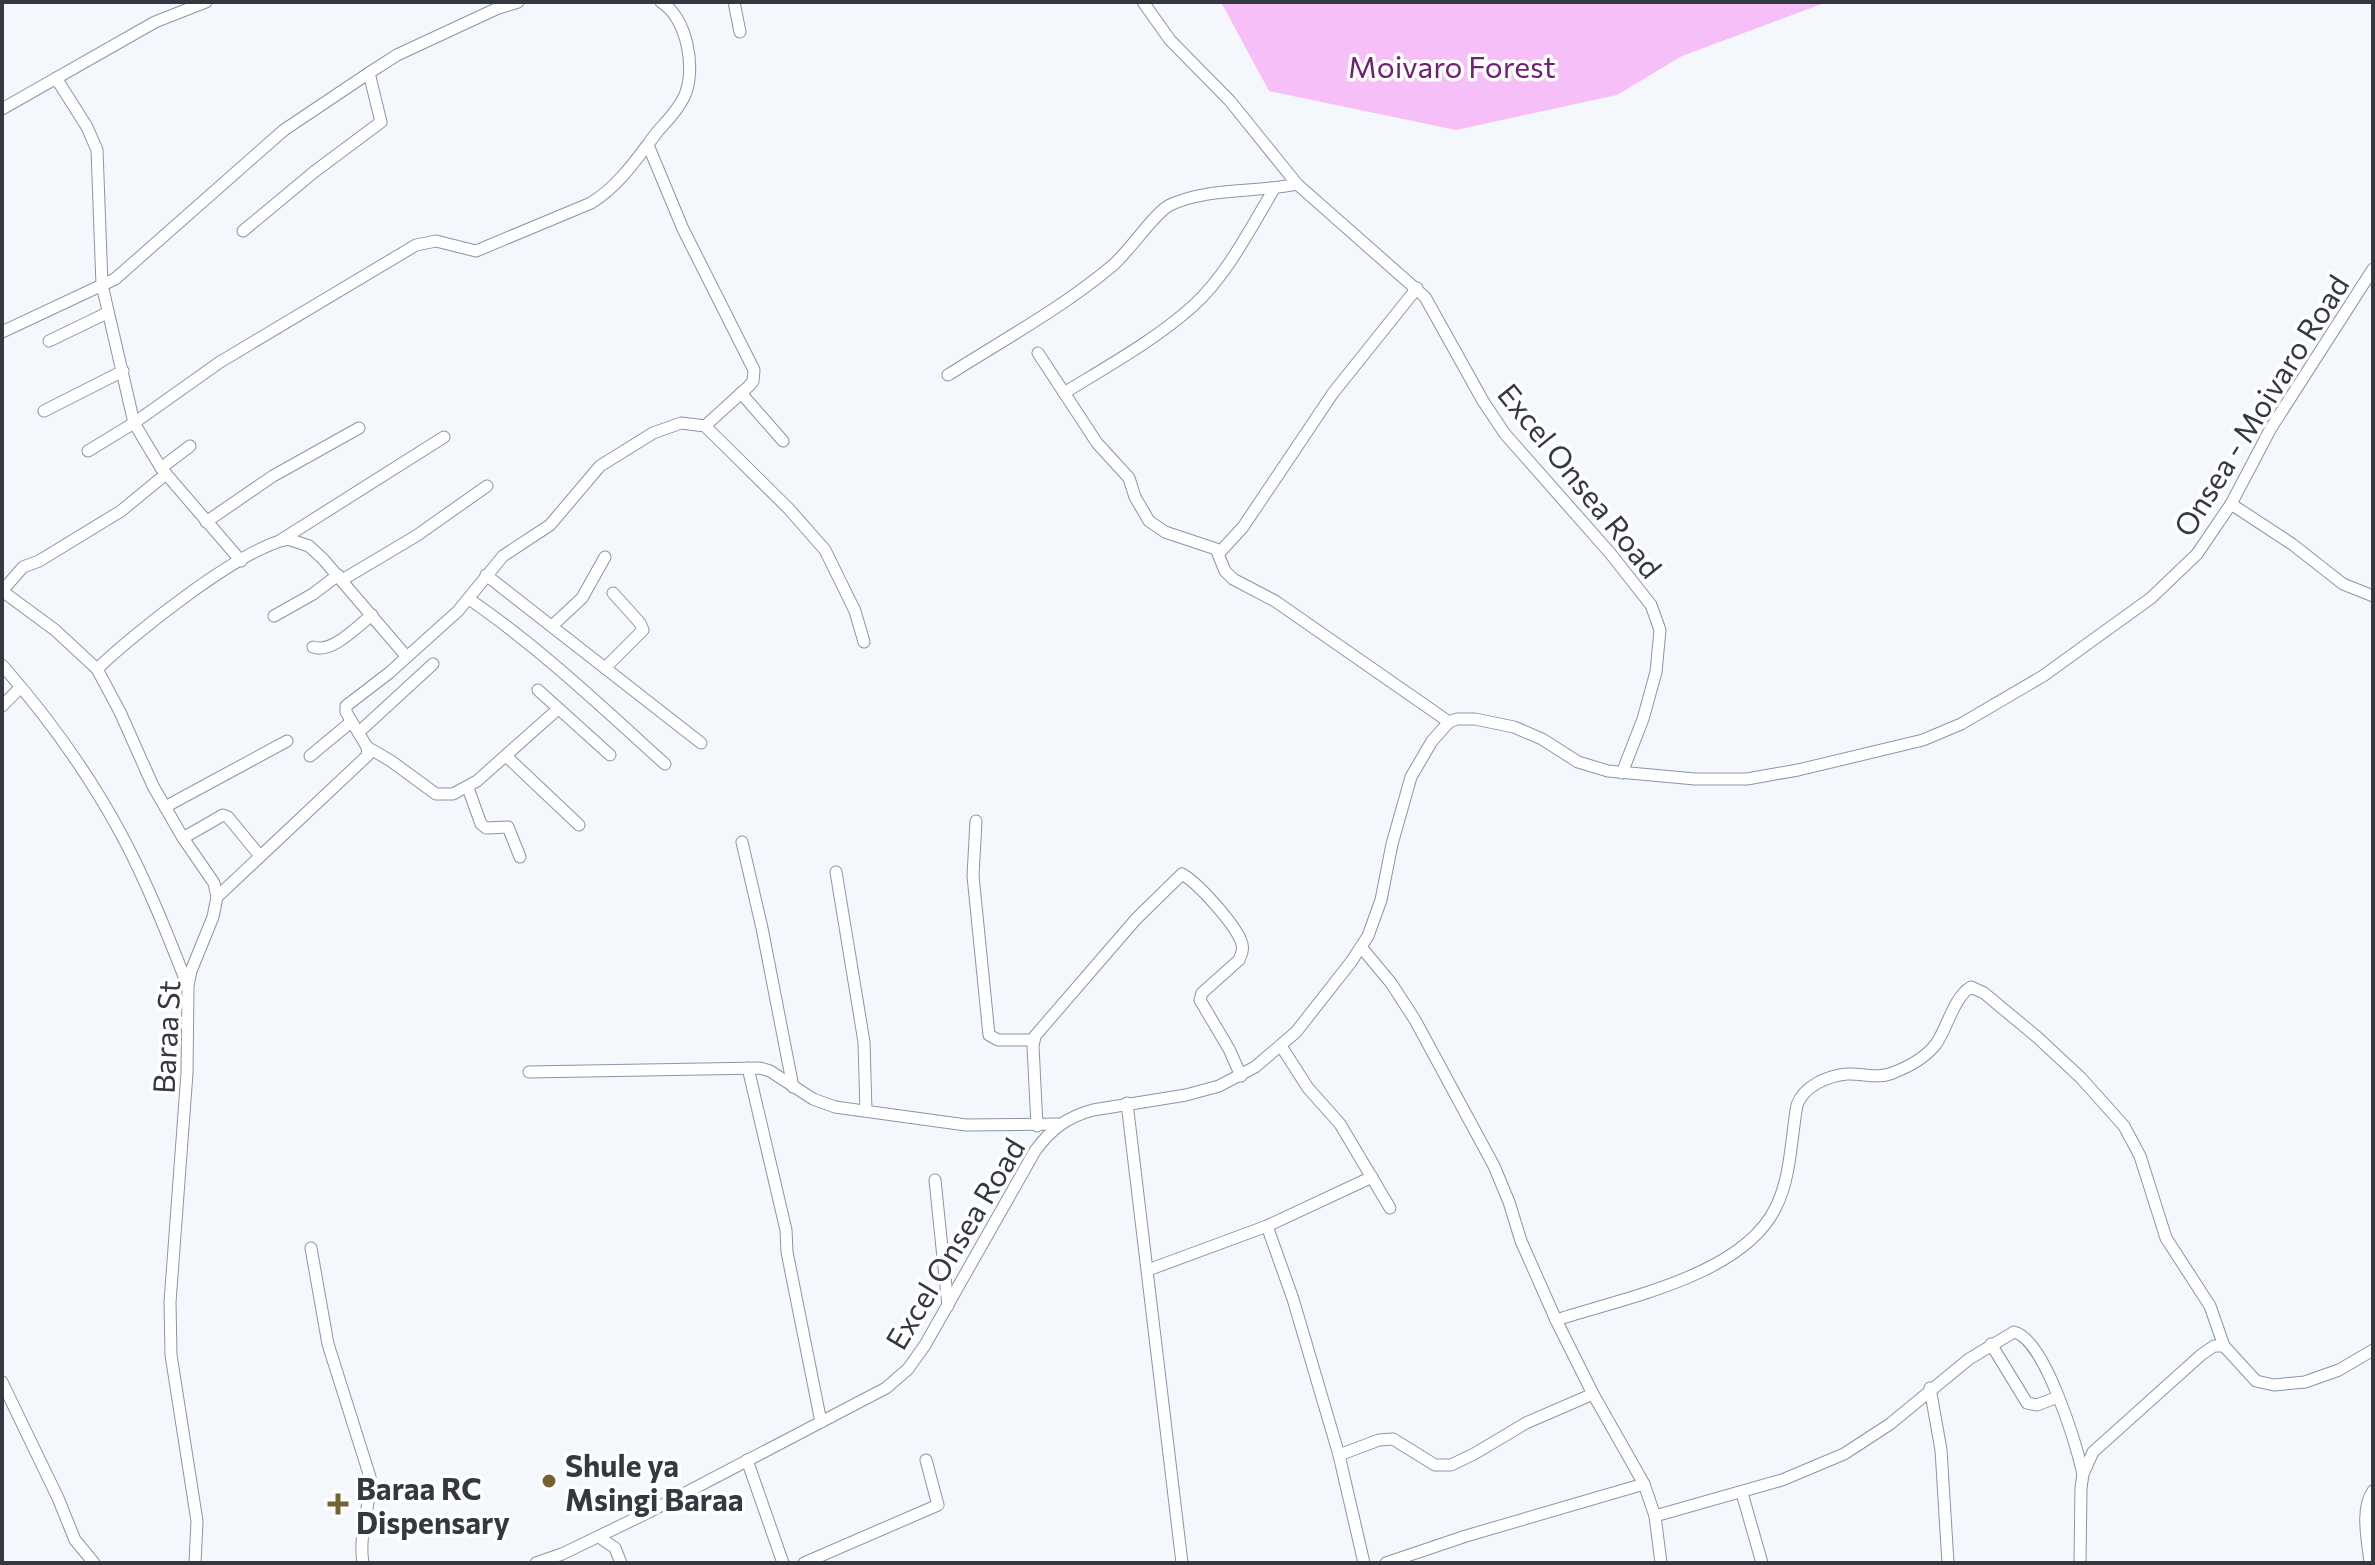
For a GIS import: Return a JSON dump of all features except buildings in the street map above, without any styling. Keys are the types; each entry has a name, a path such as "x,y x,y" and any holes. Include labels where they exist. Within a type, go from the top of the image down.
{"street":[{"path":"2,109 155,22 206,2"},
{"path":"2,332 120,276 284,130 397,55 496,9 518,2"},
{"path":"88,451 134,423 220,362 416,245 436,241 476,251 591,203 618,182 679,105 688,83 688,60 681,27 673,11 661,2"},
{"path":"734,2 740,32"},
{"name":"Excel Onsea Road","path":"1143,2 1170,40 1230,101 1297,184 1417,288 1434,311 1472,382 1505,434 1644,595 1655,614 1660,639 1656,672 1643,719 1622,773"},
{"path":"243,231 381,122 369,73"},
{"path":"56,78 87,127 97,150 102,285 134,423 163,471 241,561"},
{"path":"648,145 683,229 754,370 753,381 705,426"},
{"path":"948,375 1071,297 1106,271 1129,250 1167,206 1228,192 1297,184"},
{"path":"1064,393 1143,343 1194,305 1239,246 1274,189"},
{"name":"Onsea - Moivaro Road","path":"1449,722 1464,718 1514,727 1542,739 1578,762 1622,773 1695,779 1747,779 1880,752 1942,733 2043,676 2151,598 2197,554 2231,504 2271,428 2373,269"},
{"path":"1220,552 1255,511 1333,393 1417,288"},
{"path":"49,341 107,313"},
{"path":"1038,353 1097,443 1129,478 1135,497 1149,521 1165,532 1212,546 1220,552 1225,571 1233,579 1275,601 1449,722"},
{"path":"44,411 123,371"},
{"path":"741,393 783,441"},
{"path":"190,446 121,511 39,561 23,567 2,591 55,630 97,669 165,807 206,871 217,897 368,755 367,747 346,712 346,706 382,679 469,599 503,556 550,525 600,466 665,427 681,423 705,426 789,509 825,550 855,611 864,642"},
{"path":"206,522 273,476 359,428"},
{"path":"97,669 142,630 241,561 377,481 444,437"},
{"path":"274,616 416,536 487,486"},
{"path":"2231,504 2292,544 2343,584 2373,596"},
{"path":"280,540 295,540 309,546 406,656"},
{"path":"552,626 582,598 605,557"},
{"path":"486,575 701,743"},
{"path":"605,668 643,630 613,593"},
{"path":"469,599 553,662 665,764"},
{"path":"313,647 324,649 372,615"},
{"path":"310,756 355,727 433,664"},
{"path":"2,665 83,773 121,834 188,986"},
{"path":"2,706 20,688"},
{"path":"538,690 610,755"},
{"path":"367,747 436,794 453,794 468,788 558,709"},
{"name":"Excel Onsea Road","path":"536,1563 599,1537 886,1388 900,1377 921,1352 1035,1151 1059,1124 1078,1114 1206,1090 1241,1076 1281,1046 1322,1000 1361,947 1375,920 1411,777 1432,741 1449,722"},
{"path":"165,807 287,741"},
{"path":"506,756 579,825"},
{"path":"468,788 481,824 486,828 508,827 520,857"},
{"path":"183,838 223,815 260,856"},
{"path":"976,821 973,876 989,1035 998,1040 1034,1040"},
{"path":"742,842 793,1087"},
{"path":"836,872 864,1042 866,1111"},
{"path":"1037,1126 1034,1040 1039,1030 1136,919 1182,874 1226,918 1241,941 1239,960 1202,993 1200,1000 1241,1076"},
{"name":"Baraa St","path":"195,1563 197,1521 169,1328 187,1073 188,986 217,897"},
{"path":"1361,947 1391,983 1415,1020 1502,1182 1521,1241 1556,1320 1644,1484 1655,1516 1661,1563"},
{"path":"1556,1320 1700,1272 1739,1251 1761,1230 1777,1205 1797,1105 1804,1092 1819,1082 1847,1074 1884,1077 1922,1058 1935,1046 1963,994 1971,987 1984,993 2037,1037 2081,1078 2124,1126 2140,1156 2166,1238 2210,1306 2224,1346 2256,1381 2274,1385 2322,1377 2373,1350"},
{"path":"1281,1046 1308,1088 1340,1124 1390,1208"},
{"path":"748,1068 786,1230 787,1252 821,1422"},
{"path":"529,1072 748,1068 770,1071 824,1103 866,1111 966,1125 1059,1124"},
{"path":"1127,1103 1182,1563"},
{"path":"1148,1270 1267,1226 1372,1177"},
{"path":"935,1180 948,1306"},
{"path":"1267,1226 1293,1299 1339,1455 1364,1563"},
{"path":"311,1248 328,1344 370,1477 362,1544 363,1563"},
{"path":"1655,1516 1742,1493 1817,1467 1844,1454 1890,1424 1930,1388 1991,1344 2008,1334 2022,1335 2042,1362 2058,1397 2083,1474 2080,1563"},
{"path":"1991,1344 2027,1403 2037,1405 2058,1397"},
{"path":"2083,1474 2093,1452 2109,1435 2209,1349 2224,1346"},
{"path":"2,1382 75,1540 94,1563"},
{"path":"1930,1388 1941,1450 1948,1563"},
{"path":"1339,1455 1379,1440 1393,1439 1435,1465 1451,1465 1518,1427 1593,1394"},
{"path":"747,1460 783,1563"},
{"path":"804,1563 938,1505 926,1460"},
{"path":"1386,1563 1644,1484"},
{"path":"2370,1563 2367,1504 2373,1491"},
{"path":"1742,1493 1762,1563"},
{"path":"599,1537 615,1548 621,1563"},
{"path":"197,1546 204,1563"}],"green space":[{"name":"Moivaro Forest","path":"1221,2 1827,2 1682,56 1617,95 1456,130 1269,91"}],"place":[{"name":"Shule ya Msingi Baraa","path":"549,1481"},
{"name":"Baraa RC Dispensary","path":"338,1504"}]}
